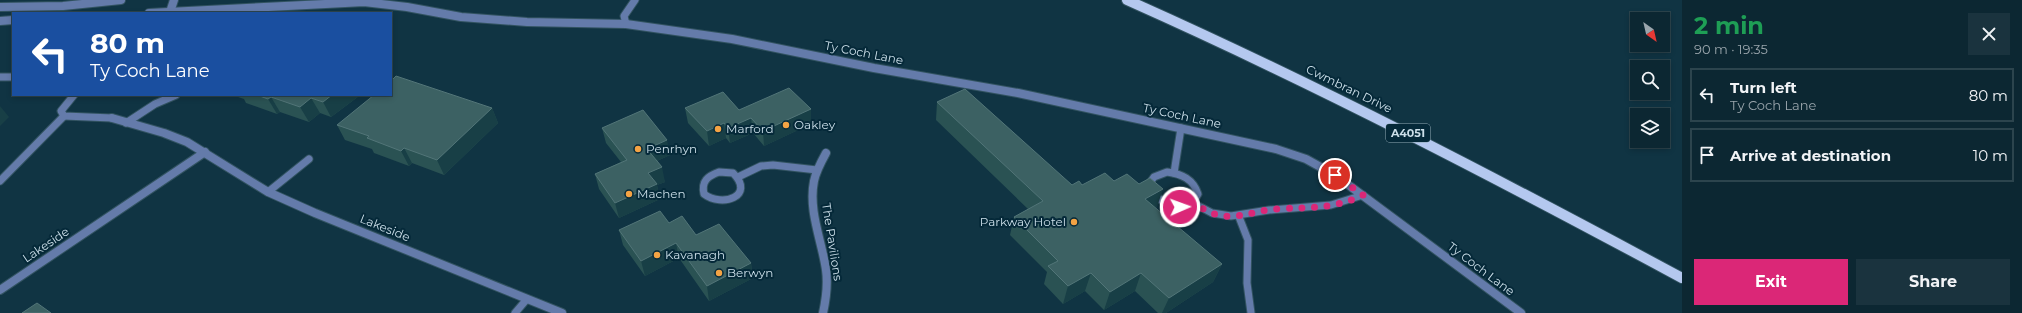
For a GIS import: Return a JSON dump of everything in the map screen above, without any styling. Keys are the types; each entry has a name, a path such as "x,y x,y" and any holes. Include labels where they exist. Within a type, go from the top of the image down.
{"main road":[{"name":"Cwmbran Drive","path":"1127,0 1288,74 1402,130 1682,278"}],"street":[{"path":"0,7 121,0"},
{"path":"170,12 174,0"},
{"name":"Ty Coch Lane","path":"170,12 364,2 407,6 461,16 527,22 626,24 732,39 874,68 1018,93 1181,128 1269,148 1306,159 1335,175 1363,195 1520,313"},
{"path":"0,21 12,20"},
{"name":"Lakeside","path":"112,118 164,133 205,152 268,192 314,213 562,313"},
{"name":"Lakeside","path":"0,290 205,152"},
{"name":"The Pavilions","path":"823,313 828,285 813,208 813,190 817,170 826,153"}],"lane":[{"path":"9,7 11,0"},
{"path":"626,24 624,16 635,0"},
{"path":"0,77 12,77"},
{"path":"64,116 61,111 73,96"},
{"path":"126,123 155,104 174,96"},
{"path":"0,181 64,116 112,118"},
{"path":"1174,173 1181,128"},
{"path":"268,192 309,159"},
{"path":"738,177 742,186 740,192 732,198 721,201 714,200 704,194 703,183 712,174 726,172 738,177 761,166 773,165 817,170"},
{"path":"1160,173 1174,173 1189,179 1197,189 1198,194 1193,203 1188,206 1173,206 1158,200 1153,195 1150,187 1150,179 1160,173"},
{"path":"1193,203 1207,211 1223,216 1239,217 1256,212 1276,209 1327,207 1348,203 1363,195"},
{"path":"1239,217 1248,235 1250,262 1246,280 1251,313"},
{"path":"515,313 527,299"}],"building":[{"path":"396,76 492,108 437,160 404,148 401,151 367,138 369,136 337,125 373,96 392,96 392,80"},
{"path":"789,88 811,109 763,131 751,118 728,128 724,123 707,131 685,108 723,92 739,110"},
{"path":"965,89 1072,185 1079,181 1082,185 1105,173 1114,181 1127,174 1139,184 1150,178 1163,189 1145,199 1222,264 1169,298 1141,273 1110,292 1091,273 1068,286 1048,266 1058,261 1014,217 1043,201 937,102"},
{"path":"260,96 331,96 323,102 311,98 300,107 271,97 268,99"},
{"path":"643,110 667,140 647,149 662,167 648,173 657,184 615,203 595,174 627,160 602,128"},
{"path":"660,211 669,223 682,216 696,235 719,224 751,263 707,286 676,243 641,261 619,230"},
{"path":"37,303 51,313 22,313"}],"place":[{"name":"Oakley","path":"786,125"},
{"name":"Marford","path":"718,129"},
{"name":"Penrhyn","path":"638,149"},
{"name":"Machen","path":"629,194"},
{"name":"Parkway Hotel","path":"1074,222"},
{"name":"Kavanagh","path":"657,255"},
{"name":"Berwyn","path":"719,273"}],"route":[{"path":"1180,207 1188,206 1193,203 1207,211 1223,216 1239,217 1256,212 1276,209 1327,207 1348,203 1363,195 1335,175"}]}
